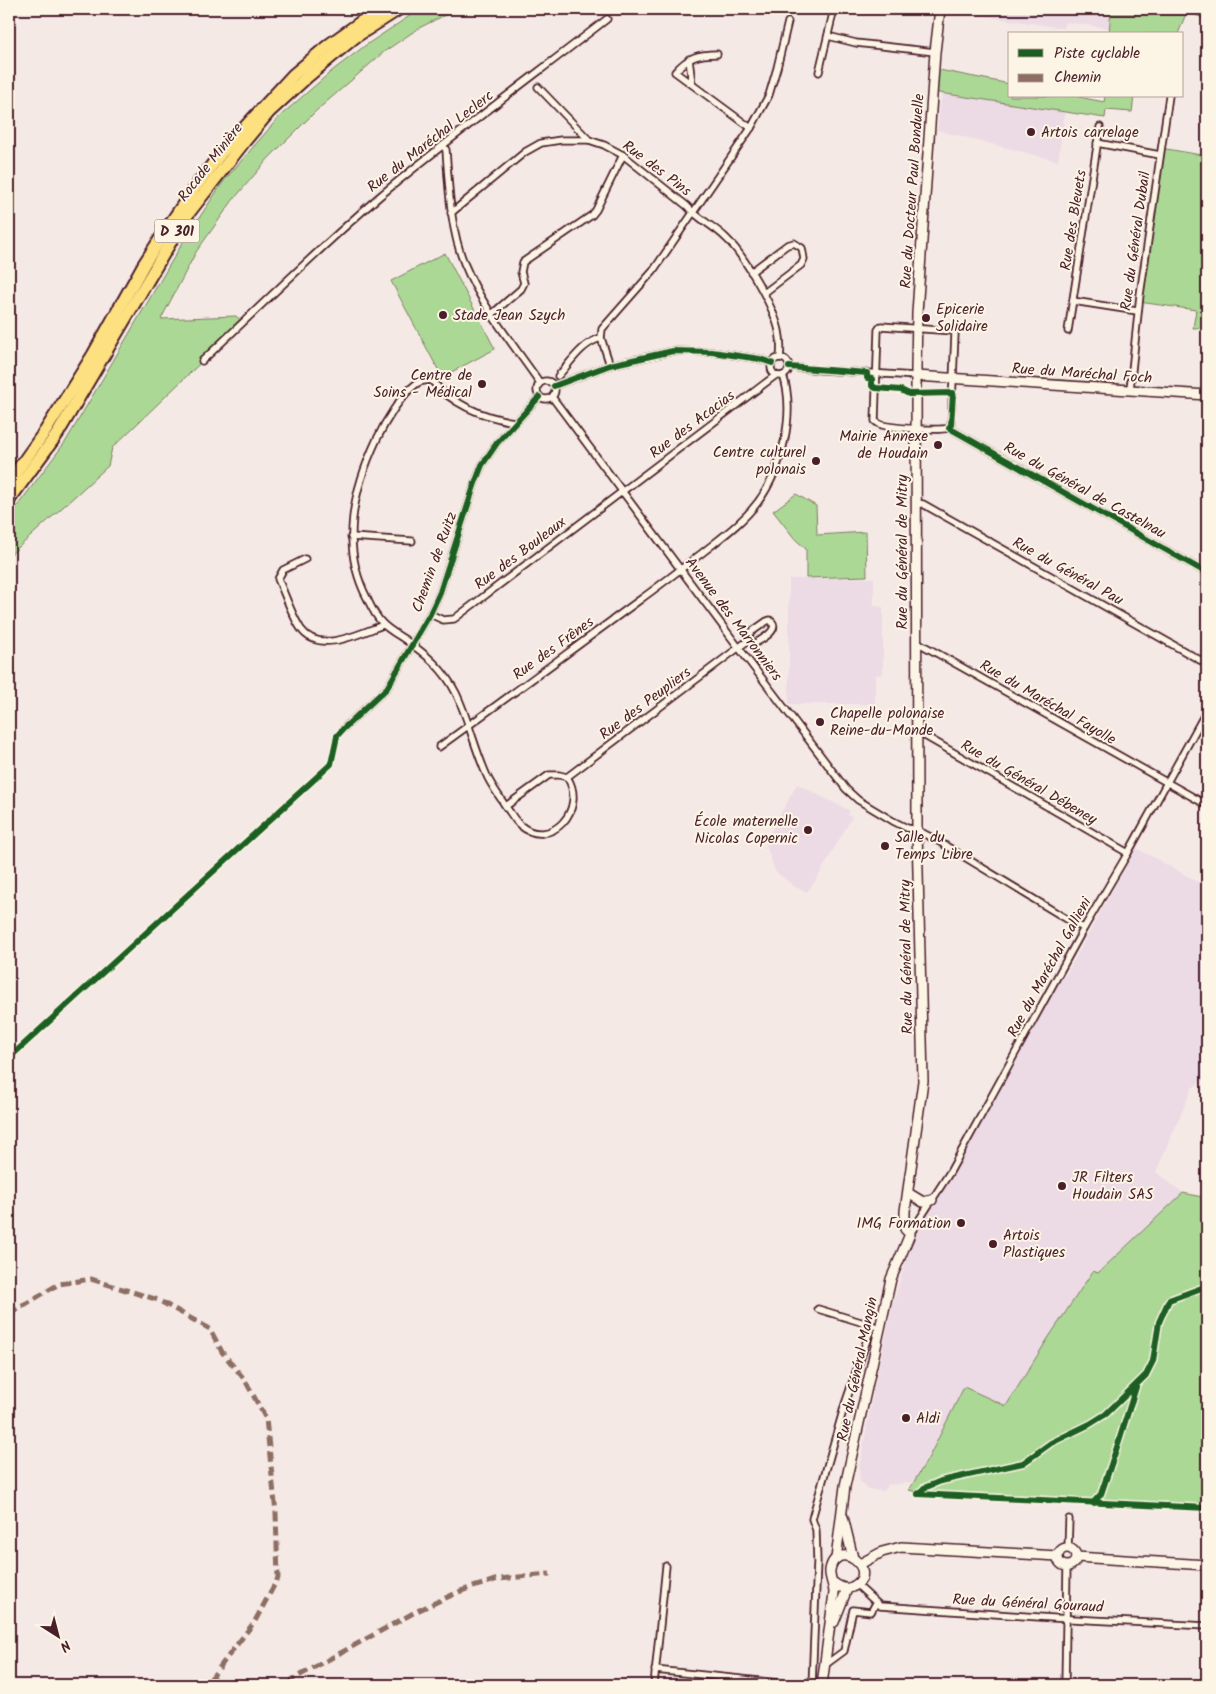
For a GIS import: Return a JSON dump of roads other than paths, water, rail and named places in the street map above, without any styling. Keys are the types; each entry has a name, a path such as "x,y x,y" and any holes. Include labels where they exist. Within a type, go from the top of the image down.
{"highway":[{"name":"Rocade Minière","path":"9,482 46,430 93,355 144,264 164,233 222,152 292,75 330,44 379,9"},
{"name":"Rocade Minière","path":"9,500 58,433 184,219 244,142 269,112 306,77 355,37 399,9"}],"street":[{"path":"819,72 834,9"},
{"name":"Rue du Docteur Paul Bonduelle","path":"916,376 917,328 935,52 940,9"},
{"name":"Rue du Maréchal Leclerc","path":"202,361 346,225 443,145 607,19"},
{"path":"610,365 601,338 602,329 653,271 751,128 769,95 778,68 788,22"},
{"path":"828,36 856,43 935,52"},
{"path":"717,54 700,54 683,63 675,72 751,128"},
{"path":"689,60 692,84"},
{"name":"Rue des Pins","path":"538,87 589,140 604,144 623,155 725,237 734,247 764,293 779,330 780,358"},
{"name":"Rue du Général Dubail","path":"1130,389 1137,311 1169,98"},
{"name":"Rue des Bleuets","path":"1068,331 1100,127"},
{"path":"451,213 525,152 541,143 562,140 589,140"},
{"path":"1097,143 1160,155"},
{"path":"443,145 446,150 451,213 456,238 464,262 476,290 540,383"},
{"path":"492,314 521,289 524,283 521,272 523,262 592,216 623,155"},
{"path":"751,272 787,245 794,243 802,248 804,259 801,265 764,293"},
{"path":"1073,301 1137,311"},
{"path":"881,326 953,331 955,334 954,379 952,425 950,428 940,430 880,425 875,421 877,374 878,330 881,326"},
{"path":"558,376 585,346 601,338"},
{"path":"554,386 610,365 673,351 712,352 760,359 772,364"},
{"path":"780,358 786,361 789,367 788,372 783,375 776,375 772,370 772,364 780,358"},
{"path":"789,367 916,376"},
{"name":"Rue des Acacias","path":"622,492 776,375"},
{"name":"Rue des Frênes","path":"439,747 732,530 749,513 775,469 788,421 789,404 783,375"},
{"name":"Rue du Maréchal Foch","path":"916,376 1207,395"},
{"name":"Rue du Général de Mitry","path":"910,1234 905,1230 905,1222 923,1081 918,830 916,376"},
{"path":"506,806 549,775 568,777 574,794 573,807 566,820 549,832 536,833 526,830 518,824 506,806 487,777 469,725 456,693 446,675 434,661 384,625 371,608 359,584 353,561 351,537 353,512 369,456 382,427 399,403 417,383 431,380 455,401 476,412 515,422"},
{"path":"547,381 554,386 555,392 552,397 546,400 539,397 536,390 540,383 547,381"},
{"name":"Chemin de Ruitz","path":"343,729 387,688 430,614 449,568 482,466 497,443 539,397"},
{"name":"Avenue des Marronniers","path":"552,397 846,789 858,800 893,821 907,828 918,830 1084,928"},
{"name":"Rue du Général de Castelnau","path":"950,428 1207,573"},
{"name":"Rue des Bouleaux","path":"430,614 443,620 454,619 622,492"},
{"name":"Rue du Général Pau","path":"916,504 923,504 1207,664"},
{"path":"351,537 412,541"},
{"path":"305,559 283,570 278,579 302,630 316,640 333,642 384,625"},
{"path":"767,621 774,622 774,630 754,644 750,639 747,635 767,621"},
{"name":"Rue des Peupliers","path":"568,777 750,639"},
{"name":"Rue du Maréchal Fayolle","path":"917,642 1207,805"},
{"name":"Rue du Maréchal Gallieni","path":"910,1234 950,1172 1084,928 1207,710"},
{"name":"Rue du Général Débeney","path":"918,732 1128,853"},
{"path":"908,1193 923,1202 932,1200"},
{"name":"Rue du Général Mangin","path":"812,1685 816,1574 816,1530 813,1523 813,1515 845,1404 876,1326 900,1255 910,1234"},
{"path":"818,1309 876,1326"},
{"name":"Rue du Général Mangin","path":"836,1559 845,1486 876,1326"},
{"name":"Rue du Général Mangin","path":"842,1513 856,1561"},
{"path":"1068,1549 1069,1519"},
{"path":"856,1561 901,1547 1058,1556"},
{"path":"1068,1549 1076,1557 1073,1564 1067,1566 1060,1563 1058,1556 1061,1550 1068,1549"},
{"path":"816,1574 832,1580 842,1588 847,1588 856,1584 862,1575 862,1569 856,1561 846,1556 836,1559 830,1569 832,1580 834,1593 822,1685"},
{"path":"1076,1557 1207,1565"},
{"path":"654,1685 666,1566"},
{"path":"1065,1685 1067,1566"},
{"path":"825,1665 844,1651 854,1610 871,1612 876,1603 856,1584"},
{"path":"828,1639 847,1588"},
{"name":"Rue du Général Gouraud","path":"876,1603 880,1606 1207,1626"},
{"path":"655,1670 798,1685"}],"place":[{"name":"Artois carrelage","path":"1031,132"},
{"name":"Stade Jean Szych","path":"443,315"},
{"name":"Epicerie Solidaire","path":"926,318"},
{"name":"Centre de Soins - Médical","path":"482,384"},
{"name":"Mairie Annexe de Houdain","path":"938,445"},
{"name":"Centre culturel polonais","path":"816,461"},
{"name":"Chapelle polonaise Reine-du-Monde","path":"820,722"},
{"name":"École maternelle Nicolas Copernic","path":"808,830"},
{"name":"Salle du Temps Libre","path":"885,846"},
{"name":"JR Filters Houdain SAS","path":"1062,1186"},
{"name":"IMG Formation","path":"961,1223"},
{"name":"Artois Plastiques","path":"993,1244"},
{"name":"Aldi","path":"906,1418"}]}
